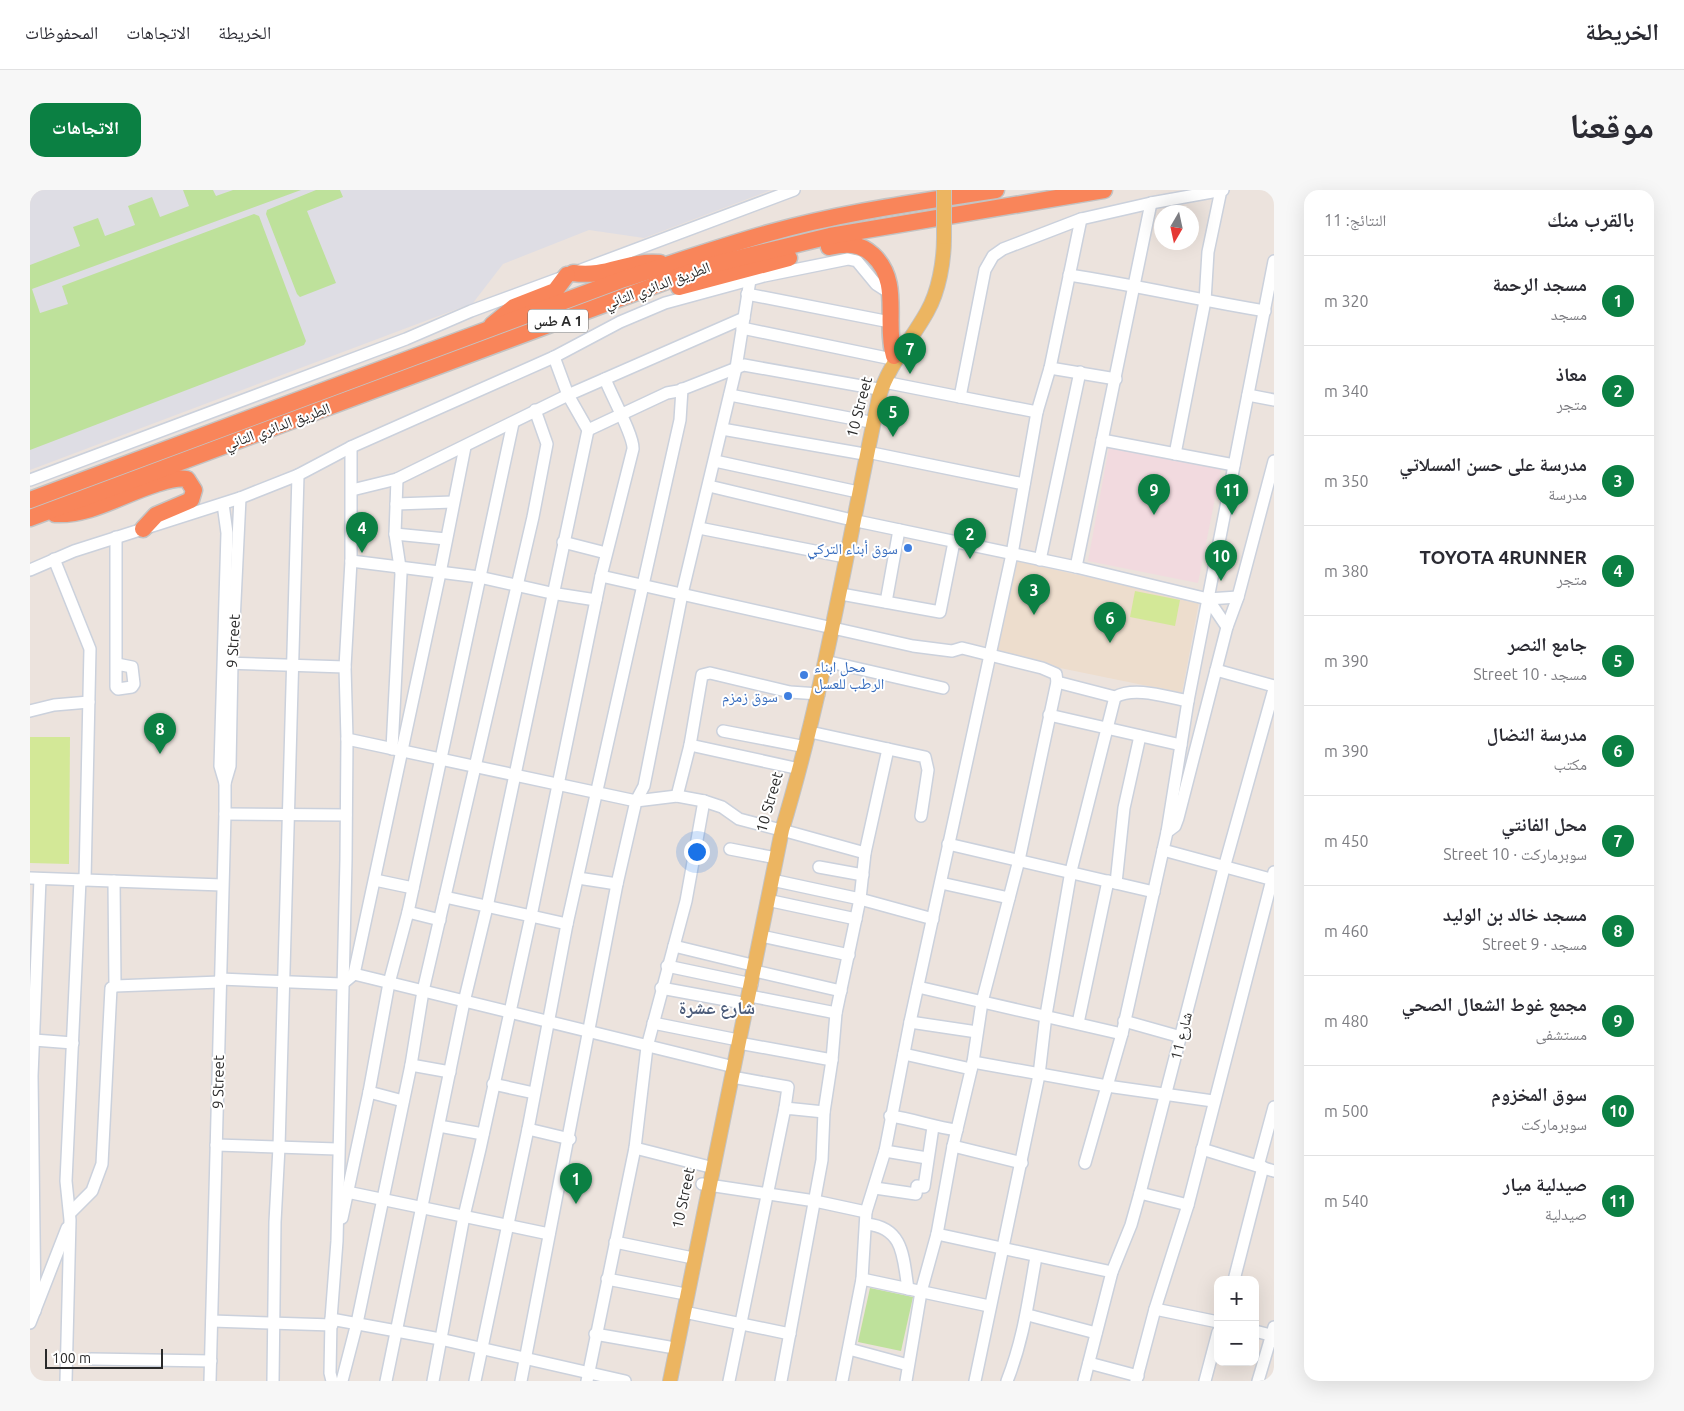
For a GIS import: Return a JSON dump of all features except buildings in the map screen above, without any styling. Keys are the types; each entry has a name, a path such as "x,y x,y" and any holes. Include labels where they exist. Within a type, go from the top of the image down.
{"highway":[{"name":"الطريق الدائري الثاني","path":"30,500 670,264 770,233 839,217 996,190"},
{"name":"الطريق الدائري الثاني","path":"36,516 707,266 830,236 1104,190"},
{"path":"640,291 679,287 828,247 847,244 866,249 884,269 890,293 890,345 893,358"},
{"path":"484,331 514,307 555,291 570,274 600,274 643,262 670,264"},
{"path":"36,516 69,515 154,485 182,478 187,479 194,490 190,500 156,515 143,529"}],"main road":[{"path":"935,291 944,252 944,190"},
{"name":"10 Street","path":"748,986 761,936 780,830 825,661 870,422 881,386 893,358 935,291"},
{"name":"10 Street","path":"663,1381 688,1256 706,1185 706,1166 748,986 771,857 810,732 816,694 831,627 841,594 865,453 881,386 928,310 935,291"},
{"name":"10 Street","path":"670,1381 729,1071"}],"street":[{"path":"30,480 397,343 471,311 794,190"},
{"path":"960,397 985,270 993,256 1002,249 1081,219 1151,203 1222,190 1208,252 1205,301 1175,454"},
{"path":"1076,568 1151,203"},
{"path":"842,1381 862,1279 867,1224 866,1212 885,1151 890,1116 1012,554 1037,412 1050,368 1081,219"},
{"path":"30,570 54,559 116,537 223,504 298,475 351,447 554,357 620,322 665,303 802,267 852,259 876,284 890,293"},
{"path":"1085,1163 1122,1034 1167,832 1188,701 1274,261"},
{"path":"1069,275 1135,285 1205,301 1265,311"},
{"path":"521,1381 570,1139 617,884 636,801 644,786 682,594 736,368 750,280"},
{"path":"747,294 890,322"},
{"path":"352,490 397,479 513,424 535,410 568,394 743,323 893,358"},
{"path":"386,1381 464,1002 487,907 588,430 568,394 554,357"},
{"path":"588,430 667,393 682,389 744,364 960,397 1037,412"},
{"path":"1050,368 1116,380"},
{"path":"1040,560 1080,372"},
{"path":"433,1381 464,1216 531,916 601,576 633,449 631,435 619,414 605,379"},
{"path":"475,1381 528,1129 568,924 680,420 682,389"},
{"path":"730,395 870,422"},
{"path":"1248,395 1274,400"},
{"path":"342,1381 357,1323 381,1199 411,1065 423,991 533,517 547,444 535,410"},
{"path":"337,1241 369,1092 389,983 408,912 513,424"},
{"path":"722,429 865,453 1024,484"},
{"path":"1102,440 1234,465"},
{"path":"332,1381 330,1373 337,1241 337,1149 346,816 347,739 345,667 351,561 351,447"},
{"path":"30,1323 70,1216 92,1192 102,1164 111,988 115,986 220,980 284,980 342,984 354,974 375,880 398,750 440,573 465,447"},
{"path":"715,461 858,492"},
{"path":"1167,832 1175,826 1178,818 1227,627 1238,598 1274,461"},
{"path":"273,1381 275,1222 294,666 298,475"},
{"path":"397,479 395,534 401,574 398,750"},
{"path":"709,486 1208,599 1238,598"},
{"name":"9 Street","path":"227,663 240,498"},
{"path":"396,504 453,502"},
{"name":"9 Street","path":"210,1381 225,783 230,766 227,663 227,533 223,504"},
{"path":"699,528 845,556"},
{"path":"886,602 899,530"},
{"path":"395,534 446,538"},
{"path":"116,537 117,664"},
{"path":"563,542 606,553"},
{"path":"841,594 940,612 954,542"},
{"path":"54,559 90,649 82,880 66,1181 70,1216 66,1381"},
{"path":"351,561 399,569 479,577 552,593 596,600"},
{"path":"601,576 913,646 952,650 962,648 1056,674 1058,682 1049,715 1019,860 982,1002 972,1065 953,1146 937,1234 921,1292 906,1381"},
{"path":"1208,599 1227,627"},
{"path":"825,661 944,688"},
{"path":"227,663 345,667"},
{"path":"1216,670 1274,687"},
{"path":"677,796 690,745 702,675 710,673 790,692 816,694"},
{"path":"1058,682 1115,697 1124,693 1135,693 1188,701"},
{"name":"شارع 11","path":"1084,1381 1112,1272 1131,1226 1224,868 1274,687"},
{"path":"975,1381 990,1306 1004,1250 1039,1075 1046,1015 1071,871 1115,697"},
{"path":"30,711 54,705 89,702"},
{"path":"1049,715 1181,745"},
{"path":"723,731 801,746"},
{"path":"810,732 925,757 928,770 921,816"},
{"path":"1078,1023 1112,882 1124,808 1140,736"},
{"path":"347,739 598,791 636,801 677,796 704,801 722,807 739,819 865,853"},
{"path":"690,745 795,768"},
{"path":"781,1381 822,1160 824,1112 832,1060 836,1012 860,899 865,853 888,749"},
{"path":"588,1377 595,1334 635,1148 647,1047 661,988 686,901 704,801"},
{"path":"225,814 346,816"},
{"path":"948,844 1071,871 1154,892"},
{"path":"730,849 771,857"},
{"path":"1089,1363 1137,1378 1155,1309 1188,1206 1213,1101 1273,877 1224,868 1163,850"},
{"path":"819,867 863,875"},
{"path":"35,1311 33,978 35,878 222,885"},
{"path":"578,878 617,884"},
{"path":"375,880 413,888"},
{"path":"772,880 860,899 933,919"},
{"path":"114,881 115,986"},
{"path":"941,883 1009,898"},
{"path":"445,897 568,924"},
{"path":"767,900 856,919"},
{"path":"408,912 440,920"},
{"path":"761,936 849,955"},
{"path":"674,946 748,986"},
{"path":"667,966 748,986 836,1012"},
{"path":"354,974 509,1013 590,1031 788,1087 786,1108 766,1194 742,1324 729,1381"},
{"path":"661,988 748,986 841,991"},
{"path":"918,987 1122,1034"},
{"path":"1124,1021 1181,1037"},
{"path":"910,1022 977,1032"},
{"path":"654,1023 832,1060"},
{"path":"34,1040 73,1043"},
{"path":"904,1054 1213,1101"},
{"path":"411,1065 450,1072"},
{"path":"493,1084 534,1093"},
{"path":"369,1092 403,1101"},
{"path":"1235,1276 1265,1168 1274,1107"},
{"path":"786,1108 824,1112"},
{"path":"890,1116 917,1119 933,1127 957,1130"},
{"path":"438,1126 483,1134"},
{"path":"875,1188 916,1194 917,1186 924,1187 933,1127"},
{"path":"528,1129 570,1139"},
{"path":"216,1145 337,1149"},
{"path":"953,1146 1022,1163"},
{"path":"635,1148 706,1166"},
{"path":"1202,1149 1265,1168"},
{"path":"885,1151 927,1158"},
{"path":"706,1185 815,1201 866,1212"},
{"path":"347,1192 550,1234"},
{"path":"1140,1193 1188,1206"},
{"path":"867,1224 881,1226 890,1231 897,1241 908,1289"},
{"path":"937,1234 1112,1272"},
{"path":"615,1242 688,1256"},
{"path":"1007,1381 1020,1349 1028,1315 1036,1257"},
{"path":"607,1279 680,1293"},
{"path":"862,1279 990,1306"},
{"path":"1155,1309 1214,1321"},
{"path":"684,1312 790,1334"},
{"path":"1028,1315 1096,1333"},
{"path":"212,1321 357,1323 440,1339 588,1377 625,1381"},
{"path":"1258,1381 1273,1332 1259,1331"},
{"path":"595,1334 669,1347"},
{"path":"1205,1381 1214,1347"},
{"path":"849,1349 908,1365"},
{"path":"91,1359 211,1361"}],"shaded area":[{"path":"30,190 771,190 644,238 589,230 503,264 473,303 30,470"},
{"path":"1109,447 1221,469 1198,583 1088,561"},
{"path":"1016,561 1199,602 1182,693 996,655"}],"green space":[{"path":"183,190 213,190 216,196 233,190 301,190 32,289 40,313 68,304 62,286 254,214 259,216 306,341 304,345 30,450 30,265 80,246 73,227 98,218 105,236 135,225 128,206 152,197 160,217 189,206"},
{"path":"316,190 340,190 343,197 307,211 336,283 300,297 297,294 266,214 267,210"},
{"path":"1135,591 1180,600 1175,626 1130,617"},
{"path":"30,737 70,737 69,864 30,863"},
{"path":"870,1288 913,1297 901,1351 858,1342"}],"place":[{"name":"محل الفانتي","path":"910,374"},
{"name":"جامع النصر","path":"893,437"},
{"name":"مجمع غوط الشعال الصحي","path":"1154,515"},
{"name":"صيدلية ميار","path":"1232,515"},
{"name":"سوق أبناء التركي","path":"908,548"},
{"name":"TOYOTA 4RUNNER","path":"362,553"},
{"name":"معاذ","path":"970,559"},
{"name":"سوق المخزوم","path":"1221,581"},
{"name":"مدرسة على حسن المسلاتي","path":"1034,615"},
{"name":"مدرسة النضال","path":"1110,643"},
{"name":"محل ابناء الرطب للعسل","path":"804,675"},
{"name":"سوق زمزم","path":"788,696"},
{"name":"مسجد خالد بن الوليد","path":"160,754"},
{"name":"مسجد الرحمة","path":"576,1204"}],"district":[{"name":"شارع عشرة","path":"717,1007"}]}
